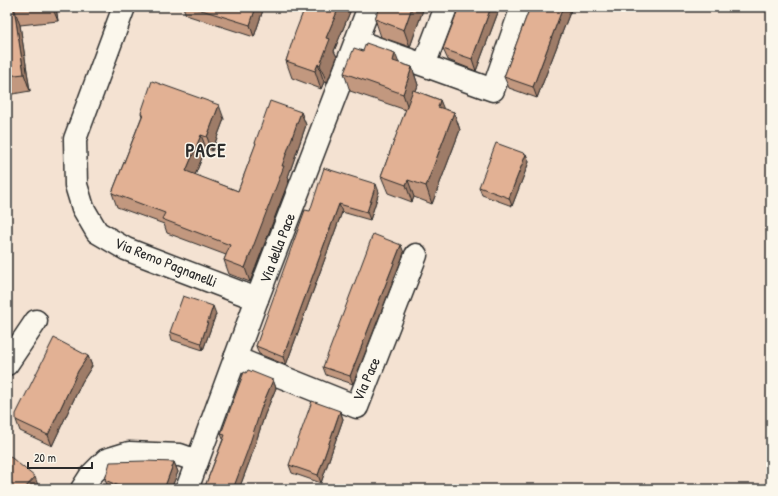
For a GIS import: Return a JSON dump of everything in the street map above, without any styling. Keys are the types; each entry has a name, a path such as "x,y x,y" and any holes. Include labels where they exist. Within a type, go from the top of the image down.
{"street":[{"name":"Via Remo Pagnanelli","path":"124,7 75,140 76,185 83,208 97,232 126,249 257,298"},
{"name":"Via della Pace","path":"187,489 257,298 369,7"},
{"path":"424,65 446,7"},
{"path":"356,41 493,90 522,7"},
{"name":"Via Pace","path":"235,358 357,407 416,255"},
{"path":"7,364 36,321"},
{"path":"82,489 91,475 106,460 129,453 180,455 197,461"}],"building":[{"path":"7,7 22,7 14,8 24,74 7,76"},
{"path":"192,7 256,7 250,25"},
{"path":"305,7 339,7 326,38 330,39 320,65 318,64 315,71 286,61"},
{"path":"379,7 412,7 404,30 375,19"},
{"path":"459,7 491,7 472,59 443,49"},
{"path":"530,7 563,7 533,87 504,77"},
{"path":"366,43 395,53 393,61 412,67 403,94 344,73 354,48 363,51"},
{"path":"152,81 219,105 207,137 201,135 186,171 238,191 270,101 301,112 282,166 284,166 245,268 224,260 230,245 162,219 165,213 112,193 143,114 141,113"},
{"path":"413,90 440,100 438,107 454,112 426,186 408,180 406,185 381,176"},
{"path":"496,143 526,154 509,198 479,187"},
{"path":"324,168 376,184 367,212 339,204 283,357 256,346 305,210 310,211"},
{"path":"373,234 401,245 350,376 323,367"},
{"path":"183,296 213,306 201,343 170,332"},
{"path":"54,338 88,356 78,371 48,435 16,420 16,414"},
{"path":"248,370 273,380 262,406 247,452 233,489 204,489 225,435 221,434 235,396 244,372 246,373"},
{"path":"312,401 340,411 318,475 289,465"},
{"path":"7,454 35,477 24,489 7,489"},
{"path":"110,462 174,462 164,489 123,489 124,488 105,480"}],"district":[{"name":"PACE","path":"206,150"}]}
